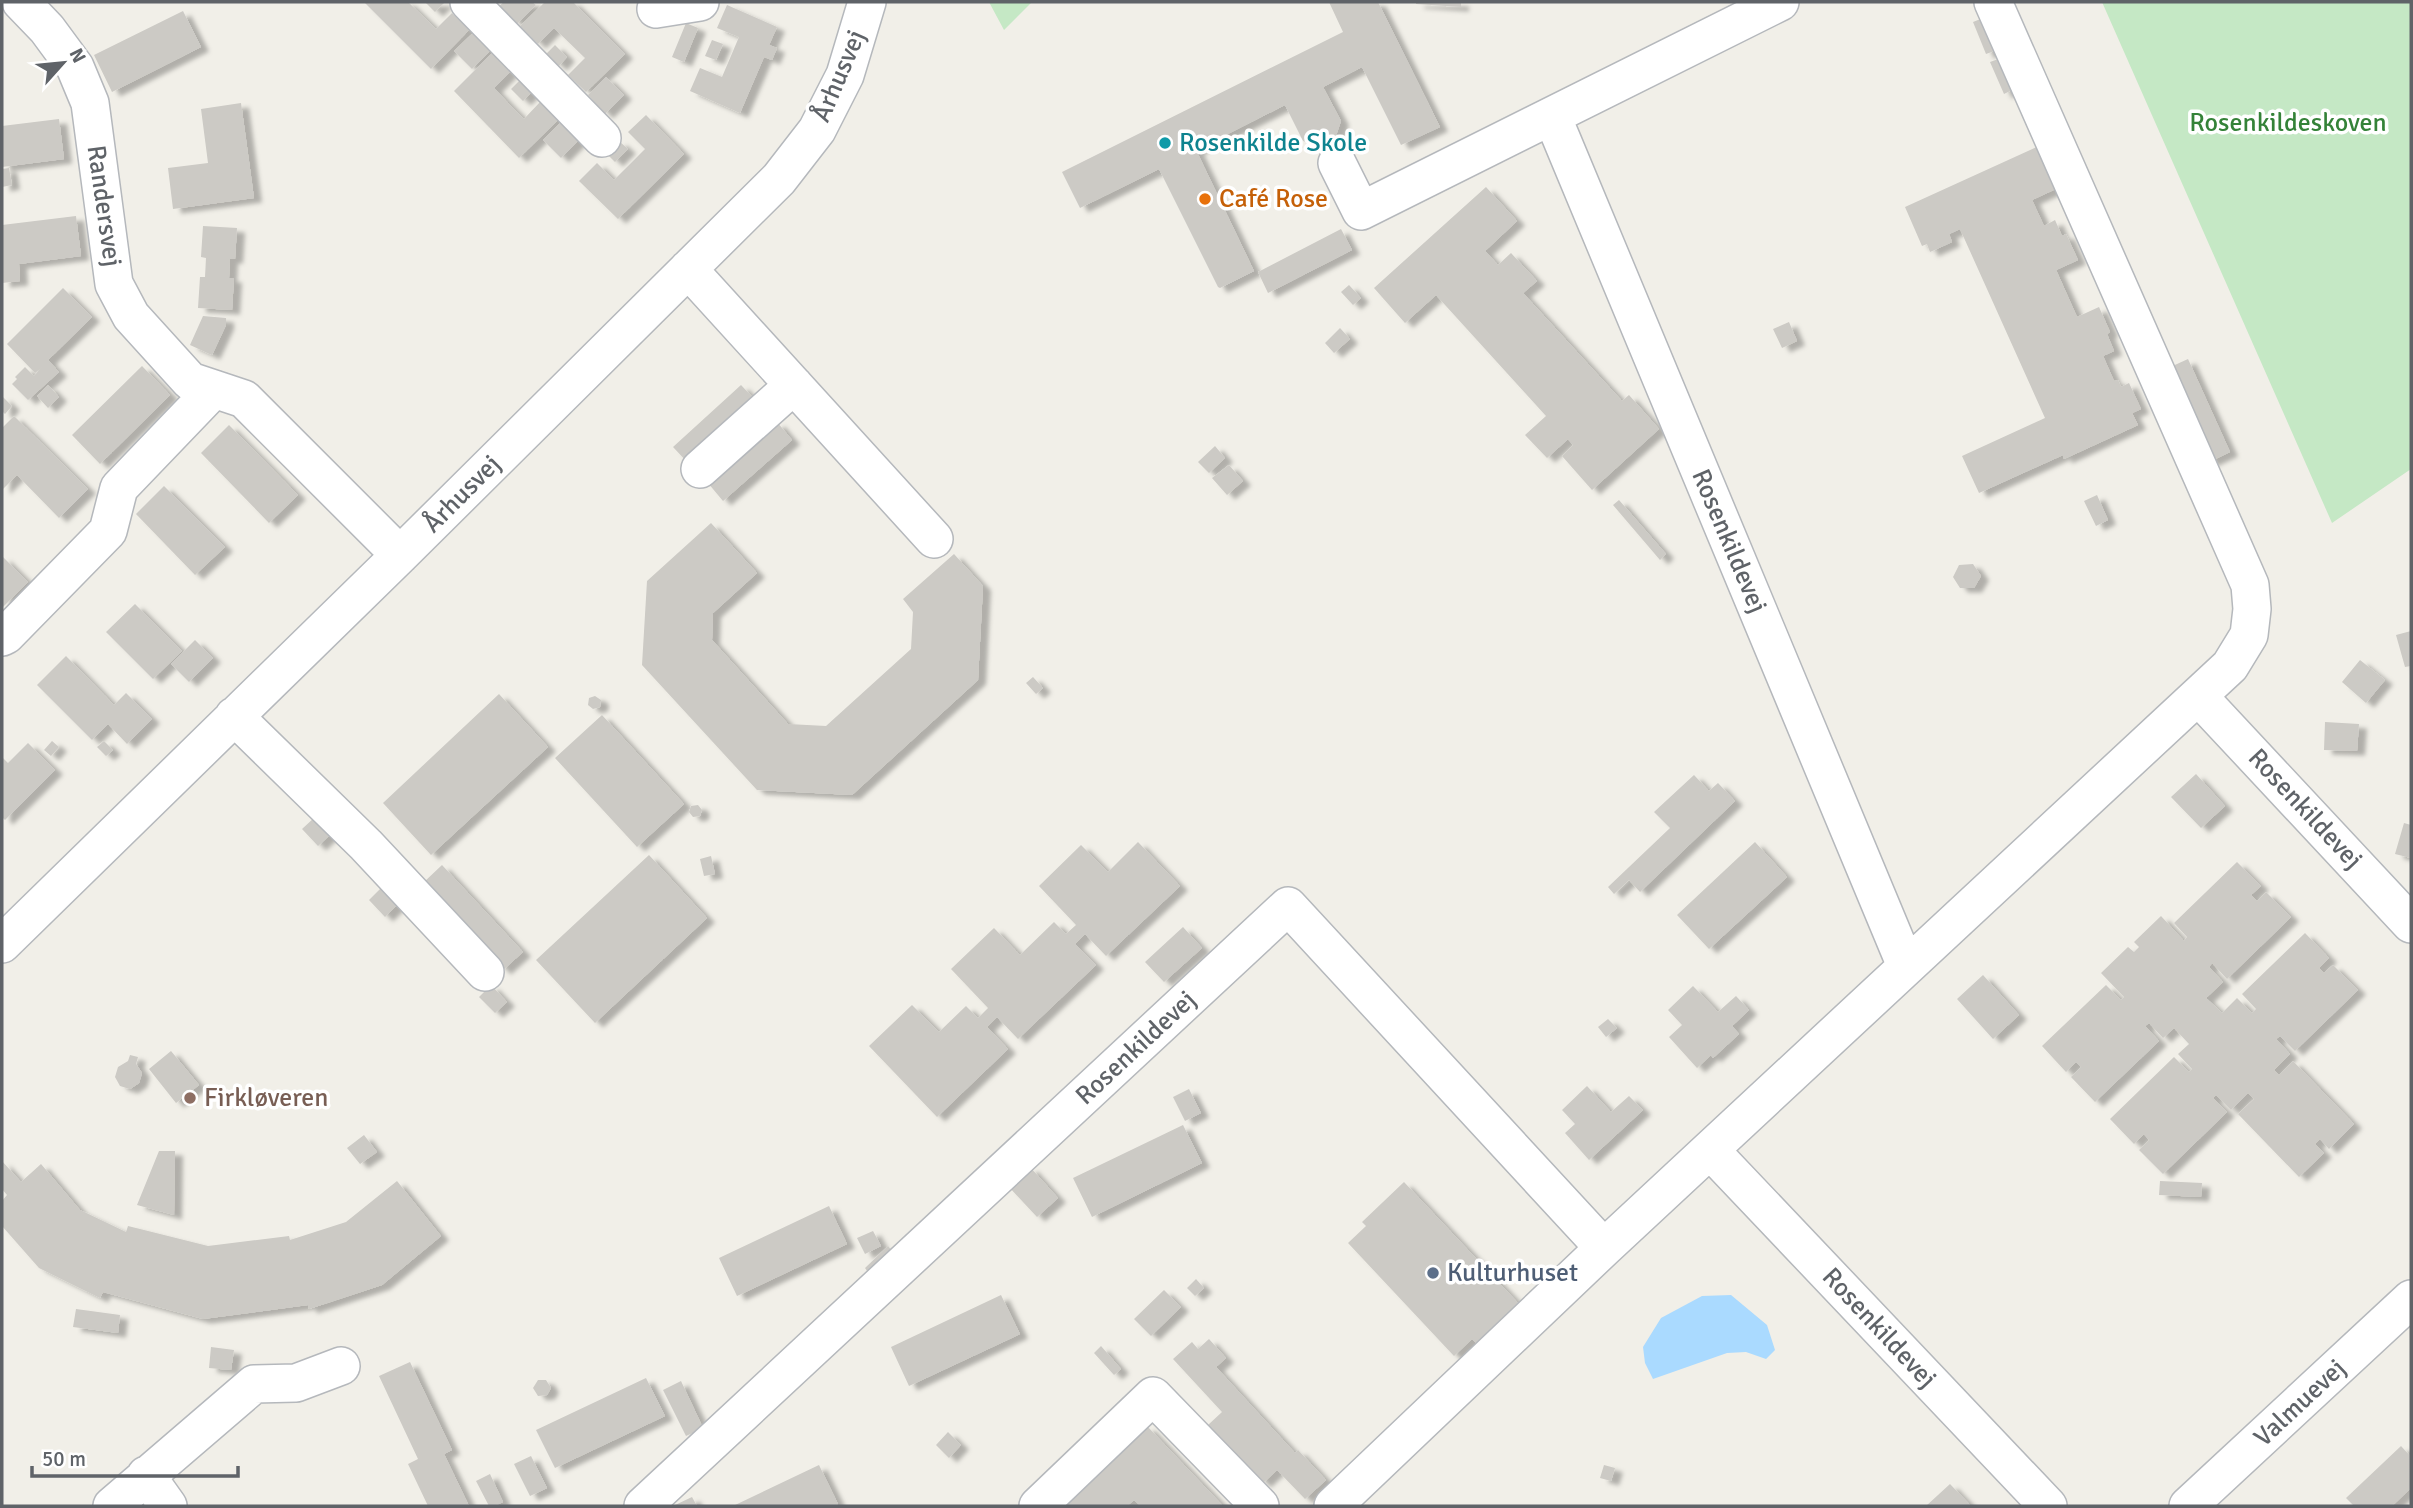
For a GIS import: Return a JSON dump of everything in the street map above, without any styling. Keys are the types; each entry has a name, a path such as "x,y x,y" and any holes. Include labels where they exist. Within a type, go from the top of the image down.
{"street":[{"name":"Randersvej","path":"21,2 47,29 75,67 90,103 114,284 131,316 190,381 244,398 400,555"},
{"path":"469,2 602,138"},
{"path":"656,9 700,2"},
{"name":"Århusvej","path":"2,944 779,179 817,130 845,75 867,2"},
{"path":"1337,163 1361,211 1780,2"},
{"path":"1333,1506 1906,965 2230,666 2249,635 2252,609 2250,585 1993,2"},
{"name":"Rosenkildevej","path":"1552,116 1906,965"},
{"path":"688,269 934,539"},
{"path":"700,469 793,384"},
{"path":"2,637 108,531 119,488 214,389"},
{"name":"Rosenkildevej","path":"2198,696 2411,924"},
{"path":"234,716 366,845 485,972"},
{"name":"Rosenkildevej","path":"643,1506 1289,906 1604,1248"},
{"name":"Rosenkildevej","path":"1710,1150 2048,1506"},
{"name":"Valmuevej","path":"2188,1506 2411,1299"},
{"path":"112,1506 254,1384 296,1383 341,1366"},
{"path":"1038,1506 1153,1396 1260,1506"},
{"path":"146,1475 168,1506"}],"green space":[{"path":"989,2 1032,2 1004,30"},
{"name":"Rosenkildeskoven","path":"2102,2 2411,2 2411,469 2332,523"}],"water":[{"path":"1731,1295 1767,1325 1775,1350 1766,1359 1746,1352 1727,1353 1653,1379 1645,1363 1643,1347 1661,1318 1702,1296"}],"building":[{"path":"364,2 408,2 436,29 452,13 469,30 431,69"},
{"path":"425,2 445,2 435,12"},
{"path":"504,2 532,2 536,5 517,24 499,6"},
{"path":"545,2 573,2 625,54 586,92 568,75 585,58 554,28 538,44 520,26"},
{"name":"Rosenkilde Skole","path":"1329,2 1378,2 1440,127 1401,145 1362,67 1323,87 1341,121 1331,150 1303,141 1285,105 1196,150 1254,271 1220,288 1159,169 1080,208 1062,172 1343,32"},
{"path":"1461,2 1461,7 1416,4"},
{"path":"727,5 777,27 769,45 777,48 772,60 764,57 740,113 690,91 700,68 722,77 739,37 717,28"},
{"path":"183,11 201,47 112,92 94,55"},
{"path":"1983,18 1997,50 1986,54 1973,22"},
{"path":"686,23 698,28 684,62 672,57"},
{"path":"473,33 491,50 472,69 454,51"},
{"path":"712,40 723,44 716,60 705,56"},
{"path":"555,45 567,57 559,66 546,54"},
{"path":"492,53 510,72 494,88 509,104 524,119 540,102 558,120 519,158 454,91"},
{"path":"2001,58 2014,89 2004,94 1990,62"},
{"path":"606,77 624,95 605,114 588,95"},
{"path":"520,80 532,92 523,101 511,89"},
{"path":"241,103 254,198 173,209 168,168 208,163 201,109"},
{"path":"646,115 684,154 618,219 579,181 597,163 614,180 645,149 628,132"},
{"path":"59,119 64,159 2,167 2,126"},
{"path":"561,122 579,140 561,158 543,140"},
{"path":"619,141 628,149 615,162 606,153"},
{"path":"2041,145 2060,187 2032,200 2044,226 2055,220 2062,236 2066,234 2078,260 2056,270 2077,317 2099,307 2110,332 2107,334 2114,351 2103,356 2114,381 2118,380 2121,387 2129,383 2141,409 2132,413 2138,425 2064,459 2063,455 1979,493 1962,456 2045,418 1960,229 1949,234 1952,242 1930,252 1927,244 1922,246 1905,207"},
{"path":"9,168 12,185 2,187 2,169"},
{"path":"1486,187 1517,221 1485,251 1498,265 1511,253 1537,281 1523,293 1622,401 1629,395 1659,429 1592,490 1562,456 1573,445 1568,439 1547,458 1525,435 1546,416 1436,295 1405,323 1374,288"},
{"path":"76,216 81,256 19,264 20,281 2,283 2,225"},
{"path":"203,226 237,228 235,259 230,259 229,278 234,278 232,310 198,308 200,277 205,277 206,258 201,257"},
{"path":"1341,229 1352,250 1268,293 1258,272"},
{"path":"1349,285 1361,298 1353,305 1341,292"},
{"path":"63,288 92,317 48,360 59,372 28,400 12,384 25,367 34,376 42,367 35,373 7,344"},
{"path":"203,316 226,318 226,325 212,355 190,345"},
{"path":"1789,322 1797,341 1782,348 1773,329"},
{"path":"1340,328 1350,339 1334,353 1325,343"},
{"path":"2188,359 2230,452 2209,462 2166,369"},
{"path":"142,366 170,395 100,464 72,435"},
{"path":"48,385 59,397 48,408 37,396"},
{"path":"741,385 757,402 689,464 673,447"},
{"path":"2,396 12,406 5,414 2,411"},
{"path":"14,416 88,489 59,518 17,475 2,490 2,428"},
{"path":"777,422 792,440 723,501 708,483"},
{"path":"229,425 298,495 269,523 201,453"},
{"path":"1215,446 1225,458 1209,473 1198,462"},
{"path":"1229,465 1243,481 1227,495 1212,478"},
{"path":"164,486 225,547 195,575 136,514"},
{"path":"2097,495 2108,520 2096,526 2084,501"},
{"path":"1619,500 1666,554 1660,560 1613,505"},
{"path":"711,523 757,573 713,613 712,640 788,724 826,726 911,649 913,612 903,599 954,554 983,586 978,680 852,795 757,790 642,665 647,581"},
{"path":"2,556 28,582 2,608"},
{"path":"1973,564 1981,576 1974,588 1960,588 1953,577 1959,565"},
{"path":"135,604 182,651 153,679 106,632"},
{"path":"2411,631 2411,666 2405,667 2396,635"},
{"path":"195,640 213,658 189,682 171,664"},
{"path":"66,656 114,705 126,693 152,719 127,744 108,724 92,740 37,685"},
{"path":"2360,660 2385,680 2366,703 2342,682"},
{"path":"1033,677 1043,688 1036,694 1026,683"},
{"path":"499,694 548,747 431,855 383,803"},
{"path":"595,696 601,700 600,707 593,709 588,705 589,698"},
{"path":"602,715 684,804 637,847 555,758"},
{"path":"2325,722 2359,724 2357,751 2324,750"},
{"path":"52,741 59,747 51,756 44,750"},
{"path":"104,741 113,750 106,756 97,747"},
{"path":"28,743 55,770 5,820 2,817 2,757 8,763"},
{"path":"2196,774 2225,806 2201,828 2171,797"},
{"path":"1694,775 1709,791 1718,783 1735,801 1640,892 1629,880 1614,894 1608,887 1670,828 1654,812"},
{"path":"698,805 702,810 700,816 693,817 689,812 691,806"},
{"path":"315,817 331,834 318,846 302,829"},
{"path":"2404,823 2411,825 2411,858 2395,854"},
{"path":"1138,842 1180,886 1106,956 1085,934 1075,944 1096,965 1018,1039 997,1017 987,1027 1008,1049 937,1117 869,1046 912,1005 939,1032 966,1006 978,1018 988,1008 951,969 994,928 1020,955 1054,922 1066,934 1076,925 1039,886 1081,845 1108,872"},
{"path":"1755,842 1787,877 1709,949 1677,915"},
{"path":"649,855 707,918 595,1023 536,960"},
{"path":"711,856 715,874 704,876 700,859"},
{"path":"2237,862 2261,886 2251,895 2257,901 2266,892 2291,917 2227,979 2212,963 2209,967 2223,982 2206,998 2222,1013 2237,998 2252,1013 2256,1009 2242,994 2305,933 2329,958 2319,968 2324,973 2333,965 2358,990 2295,1051 2280,1036 2276,1039 2290,1054 2274,1070 2279,1075 2293,1061 2354,1124 2329,1149 2320,1139 2315,1144 2324,1153 2299,1177 2238,1114 2254,1099 2248,1093 2231,1110 2216,1095 2213,1098 2227,1112 2163,1174 2139,1150 2149,1140 2144,1134 2134,1144 2110,1119 2174,1057 2189,1072 2192,1069 2178,1054 2189,1044 2174,1028 2163,1038 2149,1023 2145,1026 2159,1041 2095,1102 2071,1077 2081,1067 2076,1062 2066,1072 2042,1046 2106,985 2121,1000 2124,997 2101,973 2128,947 2134,952 2139,947 2134,942 2161,916 2184,941 2187,937 2174,923"},
{"path":"442,865 523,952 503,970 423,883"},
{"path":"381,888 397,905 385,917 369,900"},
{"path":"1183,927 1202,948 1164,982 1145,962"},
{"path":"1983,975 2019,1015 1993,1039 1957,999"},
{"path":"491,985 507,1002 495,1013 479,997"},
{"path":"1693,986 1718,1012 1736,996 1749,1010 1732,1026 1739,1034 1713,1058 1711,1055 1697,1068 1669,1037 1682,1025 1668,1010"},
{"path":"1608,1019 1617,1028 1606,1037 1598,1027"},
{"path":"171,1051 199,1085 176,1103 149,1069"},
{"path":"130,1055 138,1057 136,1064 142,1073 139,1083 130,1089 120,1086 115,1077 118,1067 128,1061"},
{"path":"1587,1086 1611,1112 1629,1096 1643,1110 1589,1160 1565,1133 1575,1124 1562,1110"},
{"path":"1189,1089 1201,1113 1185,1121 1173,1097"},
{"path":"1183,1125 1202,1163 1092,1217 1073,1178"},
{"path":"364,1135 377,1152 360,1164 347,1148"},
{"path":"159,1151 175,1151 174,1215 137,1205"},
{"path":"2,1161 21,1182 41,1164 80,1210 126,1232 128,1226 208,1246 289,1236 290,1240 346,1222 397,1181 441,1236 382,1285 309,1309 308,1305 203,1319 103,1292 100,1298 39,1268 2,1226 2,1201 7,1195 2,1189"},
{"path":"1030,1167 1058,1198 1037,1217 1009,1187"},
{"path":"2160,1181 2202,1183 2201,1197 2159,1195"},
{"name":"Kulturhuset","path":"1404,1182 1518,1303 1476,1343 1472,1339 1454,1356 1348,1243 1366,1226 1362,1222"},
{"path":"829,1206 847,1244 737,1296 719,1258"},
{"path":"873,1231 881,1246 865,1254 857,1238"},
{"path":"888,1246 894,1253 870,1275 865,1268"},
{"path":"1196,1279 1204,1288 1195,1296 1187,1288"},
{"path":"1164,1290 1181,1307 1151,1336 1134,1319"},
{"path":"1001,1295 1020,1334 909,1386 891,1347"},
{"path":"76,1309 120,1315 118,1333 73,1327"},
{"path":"1209,1339 1226,1358 1216,1367 1295,1453 1298,1450 1326,1480 1305,1499 1277,1470 1263,1483 1208,1425 1222,1412 1173,1359 1192,1342 1198,1349"},
{"path":"1101,1346 1121,1369 1114,1375 1094,1353"},
{"path":"211,1347 234,1350 231,1370 209,1368"},
{"path":"410,1362 452,1450 444,1454 469,1506 428,1506 408,1464 418,1459 379,1376"},
{"path":"646,1378 665,1416 555,1468 536,1430"},
{"path":"538,1380 546,1380 551,1388 547,1395 538,1396 533,1388"},
{"path":"681,1381 703,1428 686,1436 663,1390"},
{"path":"1147,1426 1223,1506 1141,1506 1134,1500 1127,1506 1062,1506"},
{"path":"948,1432 961,1445 949,1458 936,1445"},
{"path":"2401,1446 2411,1457 2411,1488 2392,1506 2354,1506 2346,1498"},
{"path":"531,1456 547,1488 530,1496 514,1464"},
{"path":"819,1465 838,1504 733,1506"},
{"path":"1604,1465 1615,1468 1611,1481 1600,1478"},
{"path":"490,1474 503,1502 494,1506 489,1506 476,1481"},
{"path":"1950,1484 1971,1506 1926,1506"},
{"path":"692,1497 697,1506 673,1506"}],"place":[{"name":"Rosenkilde Skole","path":"1165,143"},
{"name":"Café Rose","path":"1205,199"},
{"name":"Firkløveren","path":"190,1098"},
{"name":"Kulturhuset","path":"1433,1273"}]}
